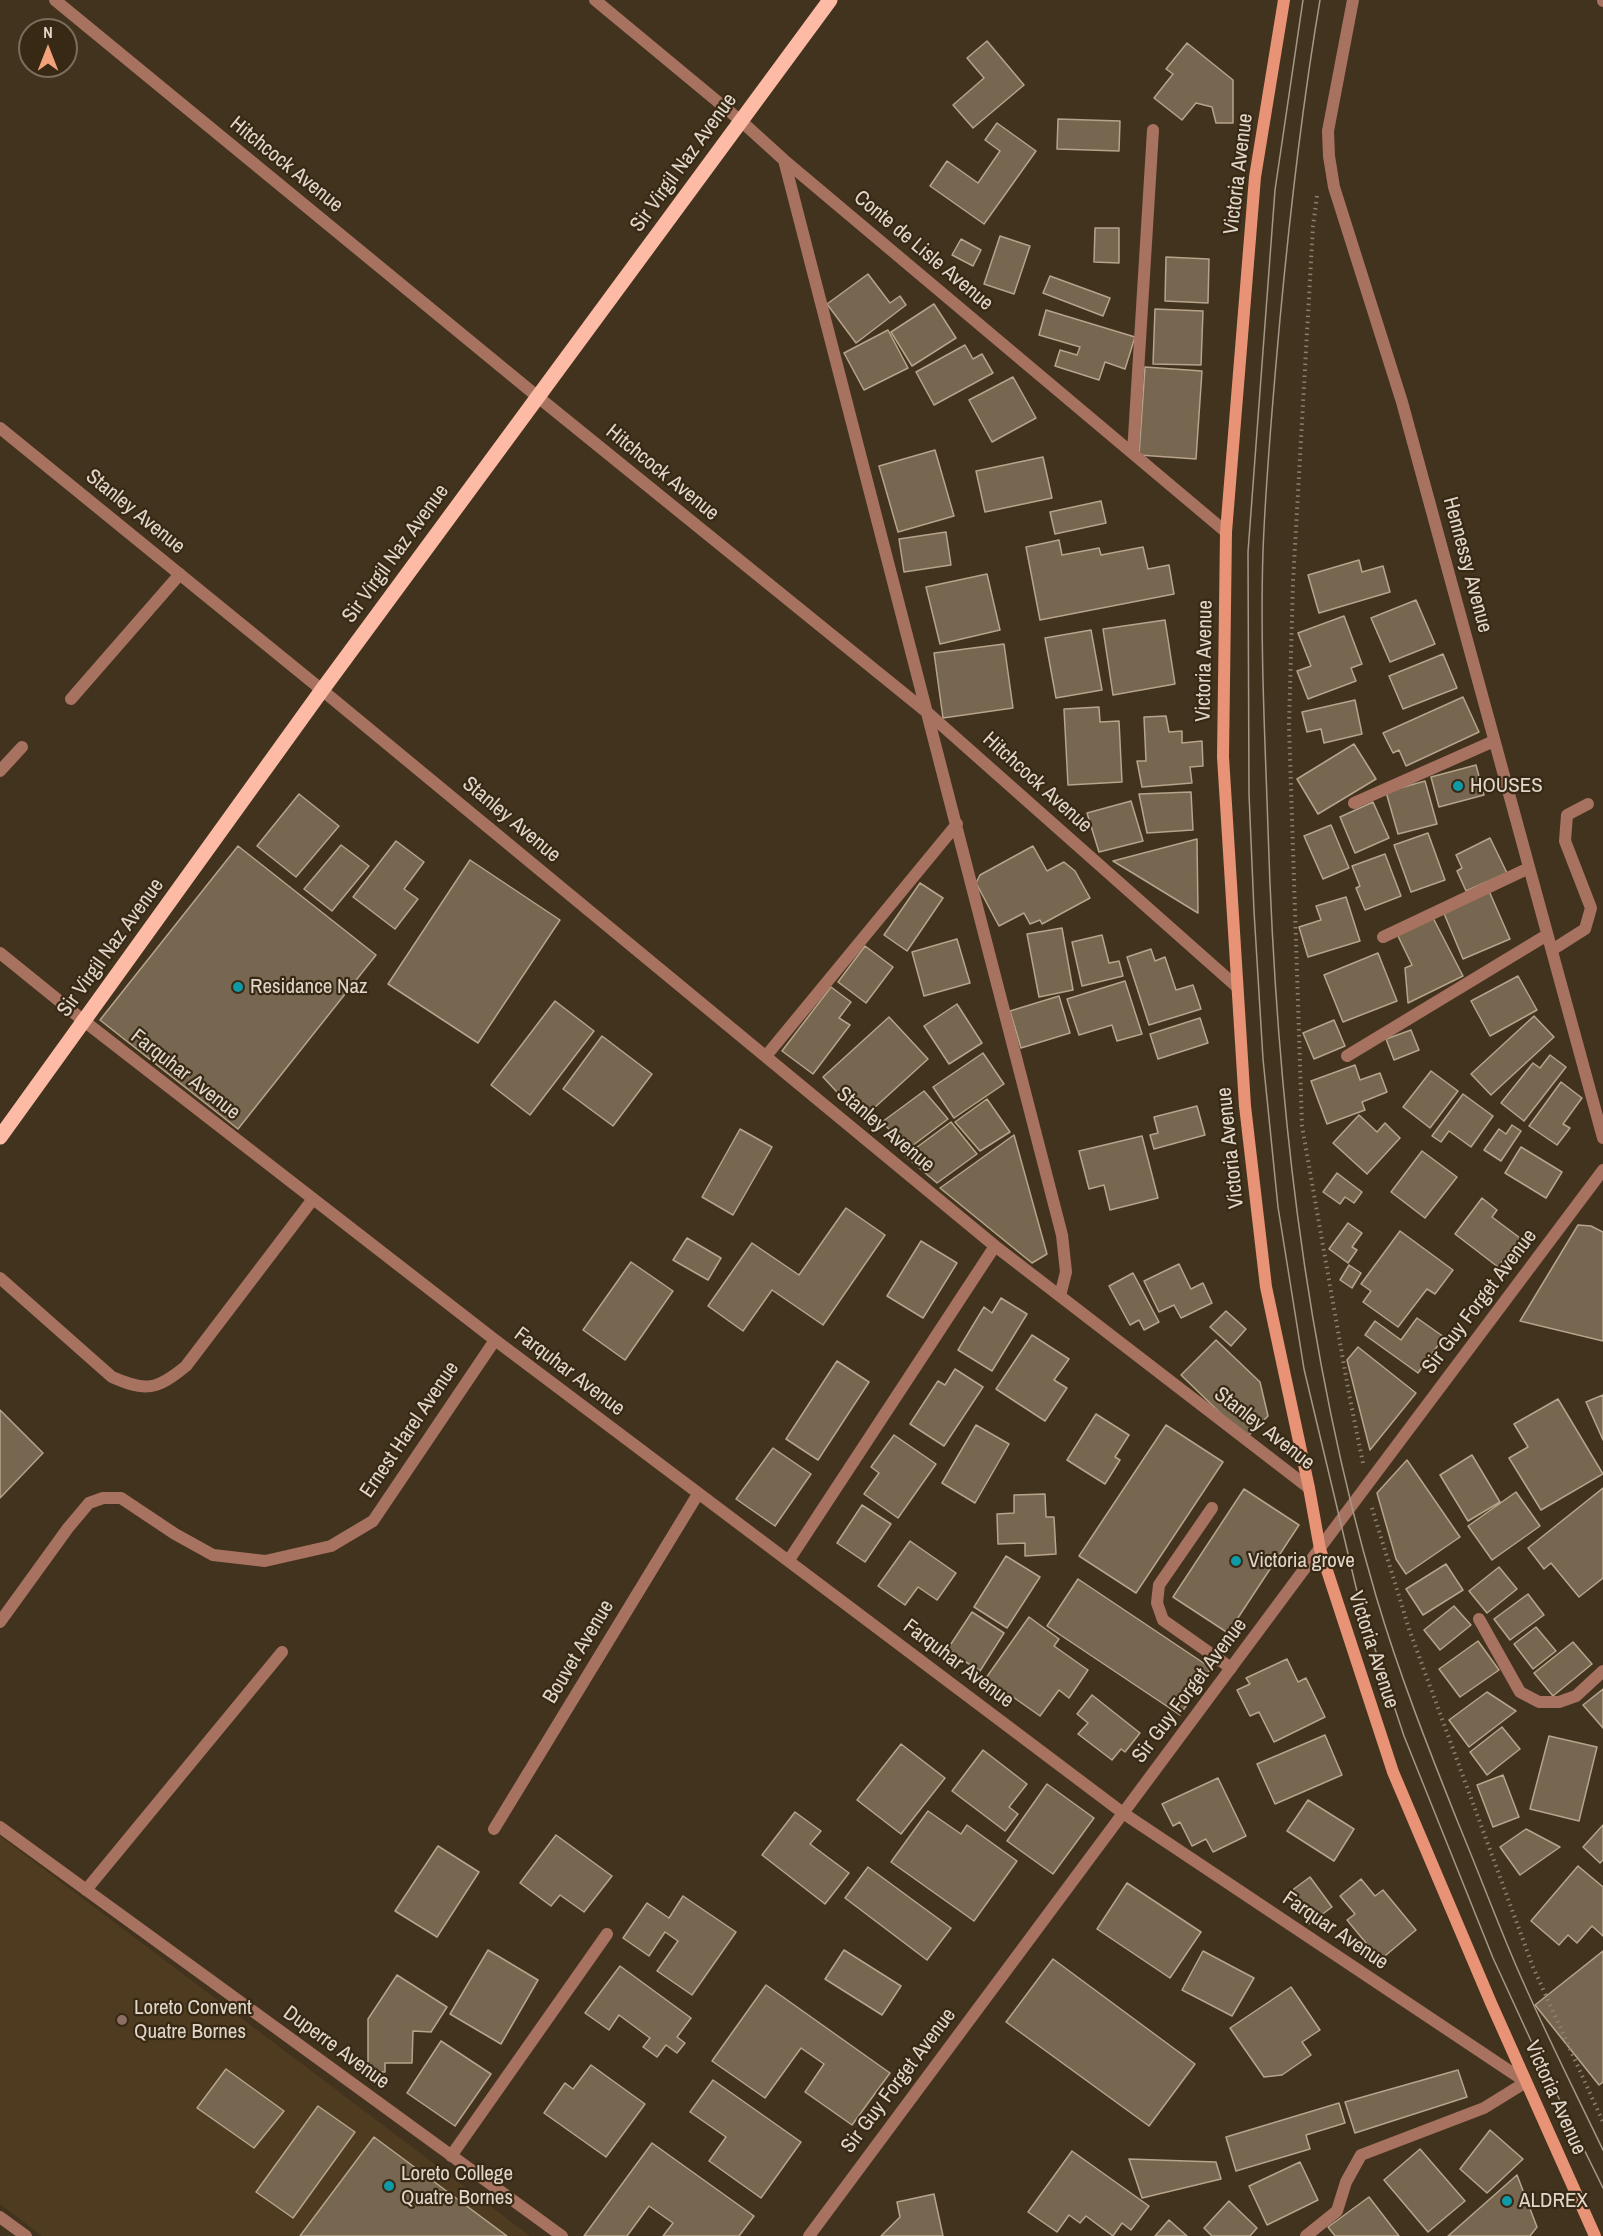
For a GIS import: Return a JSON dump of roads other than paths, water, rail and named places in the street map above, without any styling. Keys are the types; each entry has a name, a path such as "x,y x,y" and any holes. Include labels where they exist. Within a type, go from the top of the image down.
{"main road":[{"name":"Sir Virgil Naz Avenue","path":"0,1137 322,690 830,0"},
{"name":"Victoria Avenue","path":"1284,0 1255,177 1226,532 1223,757 1245,1106 1266,1287 1310,1488 1320,1549 1393,1772 1590,2234"}],"street":[{"name":"Hitchcock Avenue","path":"55,0 538,397 928,713 1236,986"},
{"name":"Conte de Lisle Avenue","path":"595,0 1226,532"},
{"name":"Hennessy Avenue","path":"1353,0 1328,131 1334,187 1402,402 1603,1138"},
{"path":"1133,453 1153,130"},
{"path":"784,160 1062,1235 1066,1272 1060,1296"},
{"name":"Stanley Avenue","path":"0,428 322,690 995,1246 1310,1488"},
{"path":"71,699 180,574"},
{"path":"1354,803 1494,741"},
{"path":"0,771 22,747"},
{"path":"1552,950 1585,929 1591,908 1565,841 1567,815 1588,804"},
{"path":"766,1056 957,824"},
{"path":"1383,937 1529,868"},
{"path":"1347,1056 1547,935"},
{"name":"Farquhar Avenue","path":"0,953 84,1021 495,1340 1123,1813"},
{"name":"Sir Guy Forget Avenue","path":"808,2236 1603,1170"},
{"path":"0,1278 112,1377 133,1386 153,1386 169,1380 186,1366 314,1199"},
{"path":"789,1560 995,1246"},
{"name":"Ernest Harel Avenue","path":"0,1622 89,1503 103,1497 122,1498 175,1534 213,1555 265,1561 331,1546 373,1521 495,1340"},
{"name":"Bouvet Avenue","path":"494,1829 698,1494"},
{"path":"1212,1508 1159,1585 1157,1603 1163,1620 1231,1668"},
{"path":"1479,1618 1520,1692 1539,1702 1559,1702 1576,1696 1603,1671"},
{"path":"86,1890 282,1652"},
{"name":"Farquar Avenue","path":"1123,1813 1526,2082"},
{"name":"Duperre Avenue","path":"0,1827 562,2236"},
{"path":"451,2156 607,1934"},
{"path":"1306,2236 1337,2211 1346,2182 1361,2155 1484,2108 1526,2082"},
{"path":"0,2217 26,2236"}],"tram line":[{"path":"1303,0 1275,190 1248,552 1249,794 1254,911 1263,1059 1278,1207 1304,1369 1360,1604 1404,1736 1493,1958 1603,2188"},
{"path":"1320,0 1302,119 1284,279 1268,464 1262,586 1263,690 1272,926 1286,1119 1298,1216 1329,1407 1351,1502 1385,1625 1404,1683 1509,1949 1603,2150"}],"place":[{"name":"HOUSES","path":"1458,786"},
{"name":"Residance Naz","path":"238,987"},
{"name":"Victoria grove","path":"1236,1561"},
{"name":"Loreto Convent Quatre Bornes","path":"122,2020"},
{"name":"Loreto College Quatre Bornes","path":"389,2186"},
{"name":"ALDREX","path":"1507,2201"}]}
